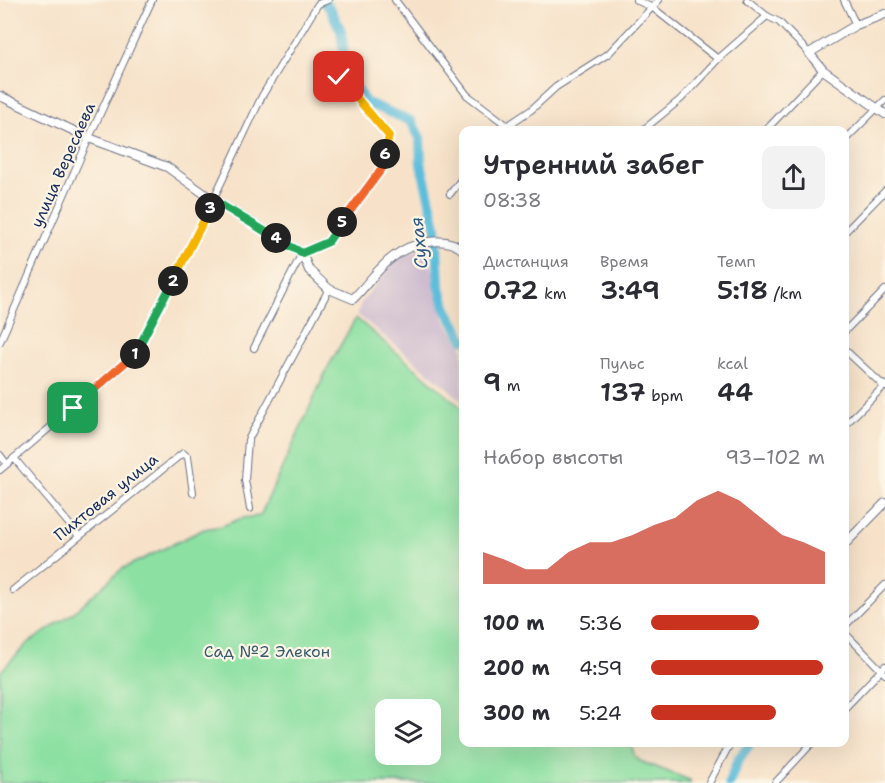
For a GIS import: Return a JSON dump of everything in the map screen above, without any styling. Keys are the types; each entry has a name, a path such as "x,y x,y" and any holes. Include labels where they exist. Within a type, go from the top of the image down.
{"street":[{"name":"улица Вересаева","path":"0,342 152,0"},
{"path":"0,470 132,358 213,200 262,96 318,4 328,0"},
{"path":"395,0 467,95 504,126"},
{"path":"636,0 653,8 718,59"},
{"path":"512,126 556,87 608,54 659,0"},
{"path":"747,0 767,16 779,22 823,70 885,114"},
{"path":"844,0 856,25"},
{"path":"809,53 856,25 885,14"},
{"path":"648,126 681,99 718,59 767,16"},
{"path":"769,126 823,70"},
{"path":"254,348 302,253 328,242 383,167 389,136 339,77"},
{"path":"0,96 89,138 167,167 213,200 302,253 309,270 329,289 353,299 392,257 409,248 445,241 459,245"},
{"path":"849,136 885,100"},
{"path":"450,194 459,182"},
{"path":"849,228 885,191"},
{"path":"250,509 245,480 248,440 329,289"},
{"path":"849,327 885,290"},
{"path":"849,354 885,386 849,421"},
{"name":"Пихтовая улица","path":"13,590 183,453 188,457 193,493"},
{"path":"0,455 7,464"},
{"path":"14,458 79,536"},
{"path":"849,540 885,503"},
{"path":"849,622 885,585"},
{"path":"849,637 884,670 849,704"},
{"path":"709,783 728,747"},
{"path":"775,783 808,747"}],"shaded area":[{"path":"424,248 434,273 444,319 459,342 459,398 357,314 361,303 395,259"}],"green space":[{"name":"Сад №2 Элекон","path":"356,318 459,406 459,747 632,747 634,755 640,761 690,780 691,783 0,783 0,672 27,644 73,613 122,569 204,529 222,526 242,518 260,516 328,367"}],"waterway":[{"name":"Сухая","path":"323,0 331,10 341,31 344,56 351,79 365,102 411,121 420,138 421,164 436,226 439,284 446,309 459,331"},
{"name":"Сухая","path":"729,783 738,760 747,747"}],"route":[{"path":"73,408 132,358 213,200 302,253 328,242 383,167 389,136 339,77"}]}
